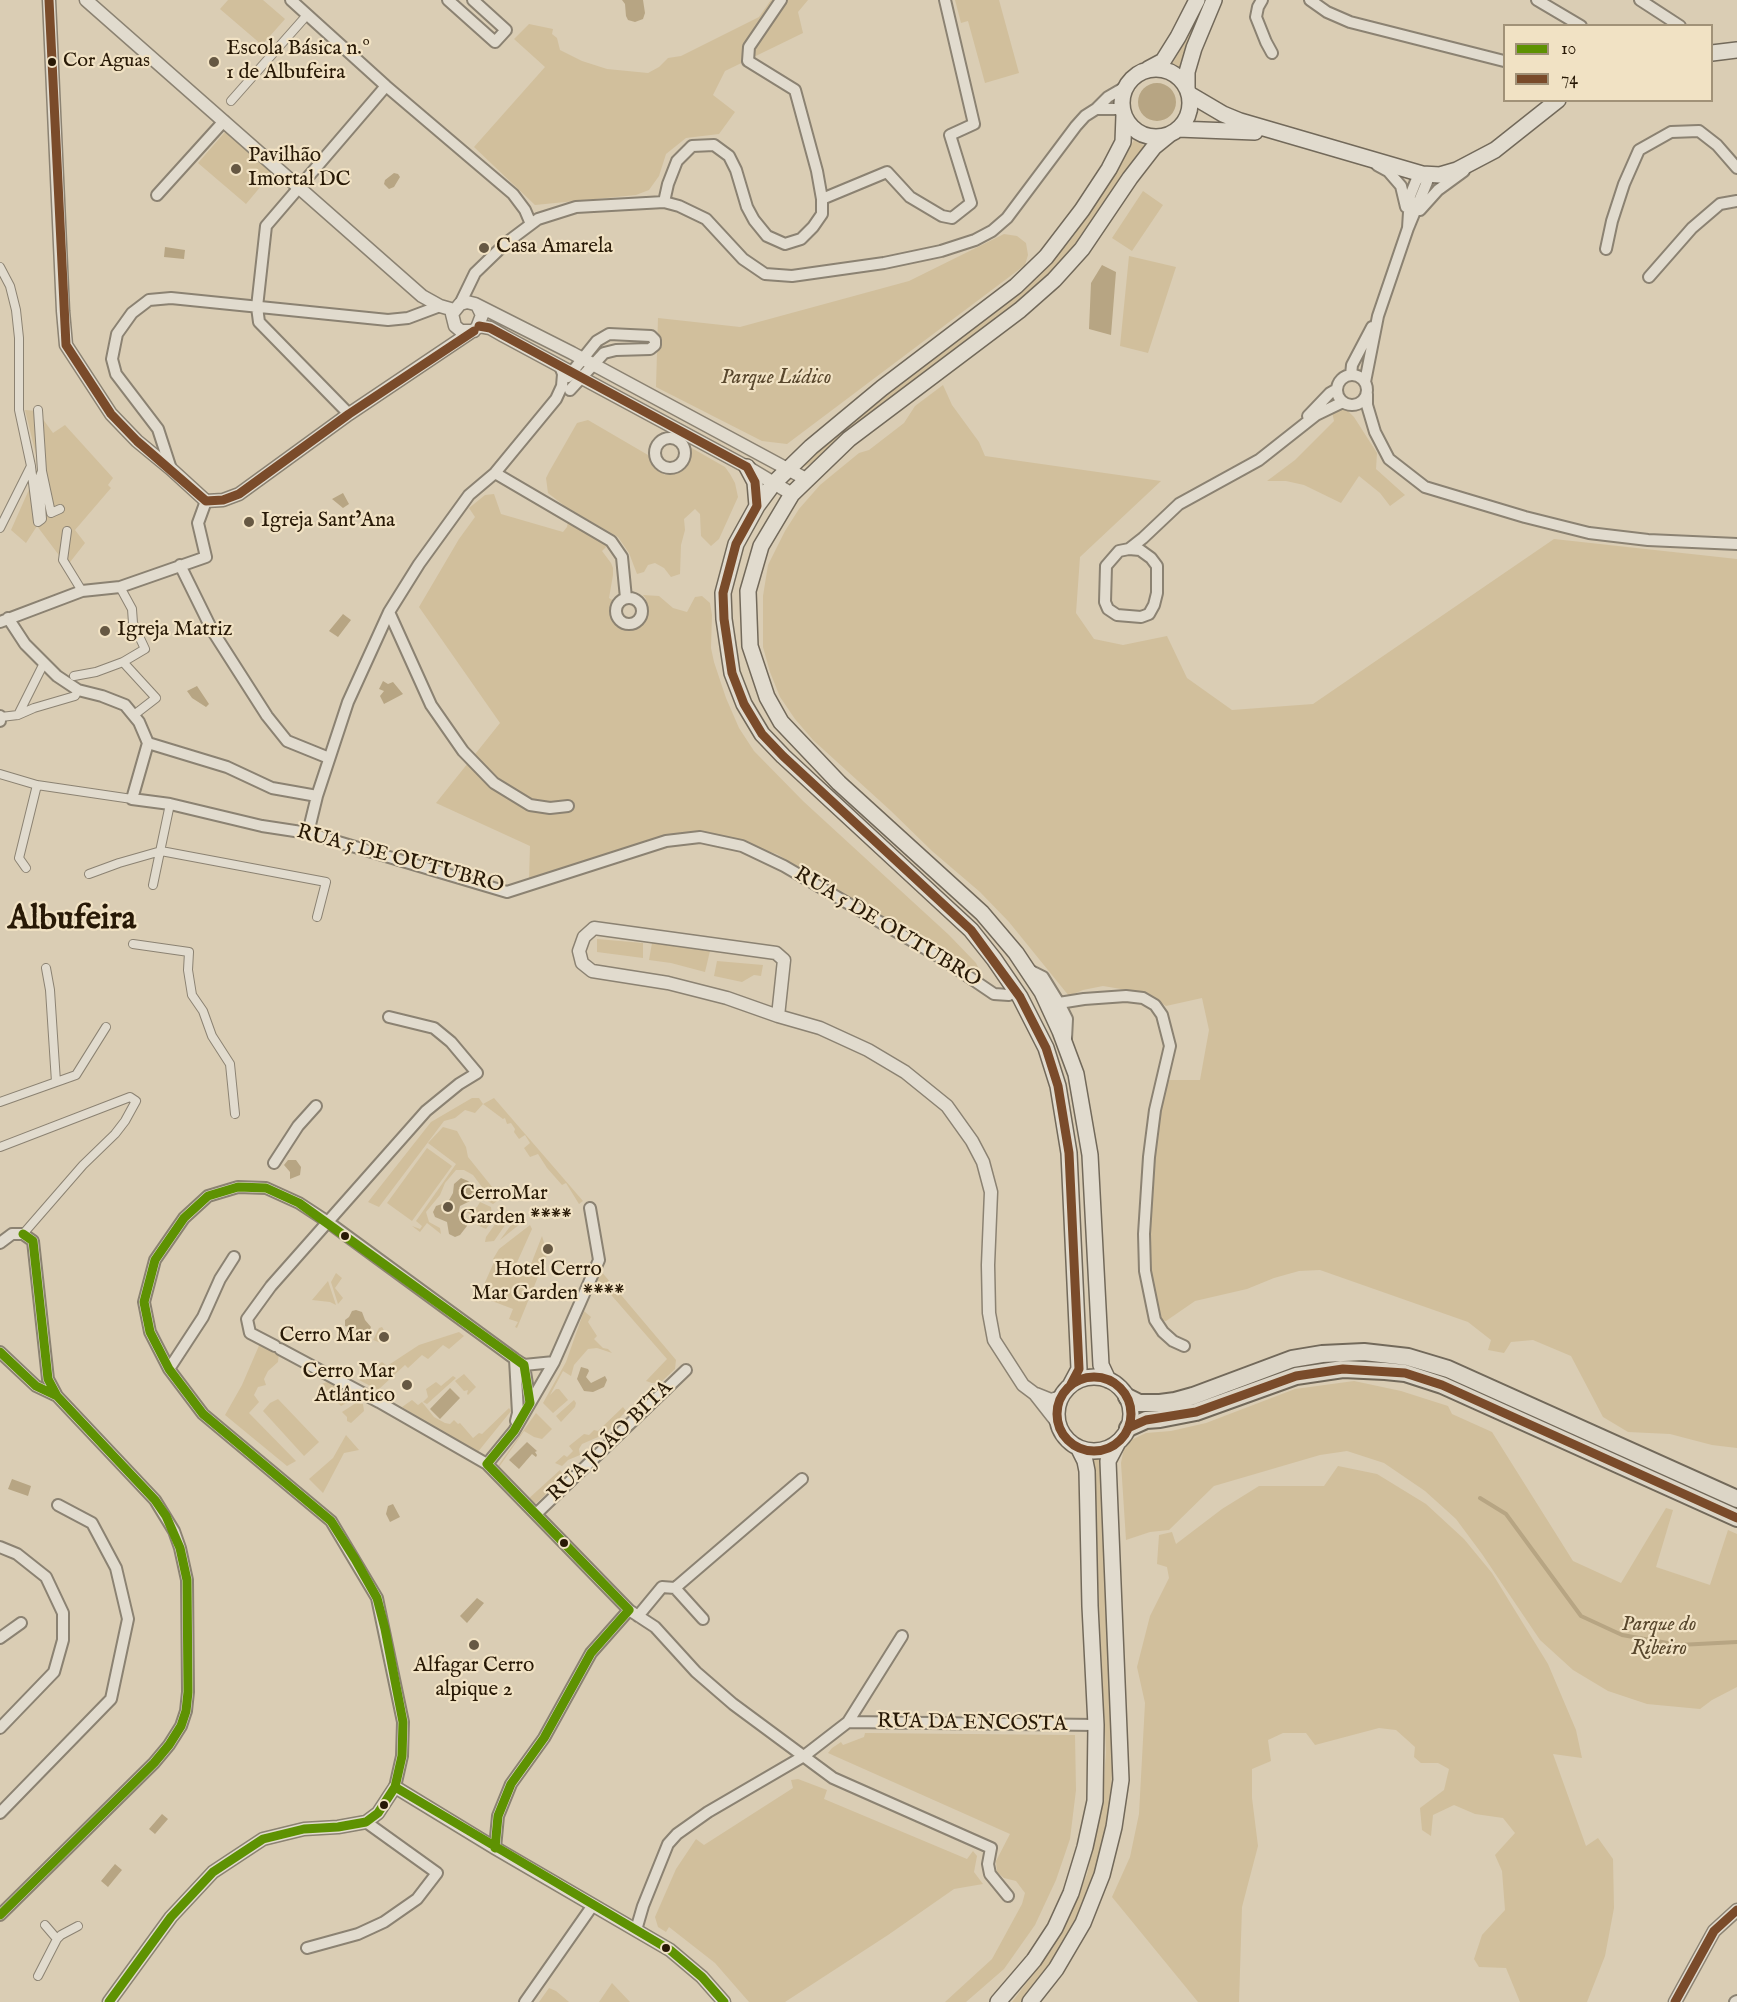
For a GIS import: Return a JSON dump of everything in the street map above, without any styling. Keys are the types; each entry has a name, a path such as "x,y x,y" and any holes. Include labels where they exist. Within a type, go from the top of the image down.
{"main road":[{"path":"998,2002 1034,1960 1055,1928 1071,1893 1085,1847 1095,1801 1096,1725 1087,1471 1085,1461 1078,1449 1061,1433 1057,1422 1057,1405 1079,1369 1069,1153 1058,1086 1046,1048 1020,997 971,930 762,734 744,704 732,673 724,619 723,593 736,544 757,506 774,483 811,447 882,388 1016,286 1046,257 1082,210 1109,169 1123,142 1124,93 1127,86 1141,73 1163,61 1197,0"},
{"path":"1108,1380 1101,1365 1090,1155 1076,1074 1042,992 982,913 839,783 781,722 767,697 750,646 748,591 761,546 792,494 806,479 849,439 1020,310 1054,280 1082,249 1154,147 1174,132 1188,113 1187,72 1194,48 1214,0"},
{"path":"1715,50 1737,50"},
{"path":"1141,73 1152,69 1162,69 1173,73 1181,80 1188,92 1222,114 1422,174 1440,175 1457,170 1495,150 1555,102"},
{"path":"1124,112 1135,130 1161,137 1174,132 1214,129 1288,135"},
{"path":"747,467 755,482 757,506"},
{"path":"1071,1384 1089,1377 1108,1380 1116,1384 1127,1397 1139,1403 1175,1401 1292,1359 1322,1354 1364,1352 1408,1357 1448,1369 1737,1499"},
{"path":"1128,1428 1146,1420 1196,1412 1296,1376 1343,1369 1405,1373 1442,1385 1737,1518"},
{"path":"1030,2002 1056,1969 1083,1923 1102,1875 1114,1827 1120,1780 1108,1461 1128,1428 1131,1413 1127,1397"},
{"path":"1078,1449 1098,1451 1117,1444"}],"street":[{"path":"49,0 66,345 111,414 137,441 206,501 223,500 239,494 349,414 476,329 482,315 478,307"},
{"path":"86,0 422,296 440,306"},
{"path":"291,0 386,86 513,194 525,210 531,224"},
{"path":"448,0 495,42 506,30 473,0"},
{"path":"664,202 677,161 692,146 714,145 729,156 736,170 747,207 767,236 785,244 801,239 822,214 817,171 795,90 748,61 749,47 781,0"},
{"path":"822,199 887,172 910,197 942,216 952,218 971,203 950,135 974,124 945,0"},
{"path":"1262,0 1256,17 1272,53"},
{"path":"1310,0 1327,12 1350,22 1503,61"},
{"path":"1537,0 1578,24"},
{"path":"1640,0 1677,24"},
{"path":"231,101 307,15"},
{"path":"349,414 259,322 257,307 266,226 386,86"},
{"path":"792,494 747,467 490,328 461,331 454,326 452,318 475,273 506,243 538,219 576,207 664,202 679,206 706,219 743,260 765,274 792,276 884,262 941,250 975,240 992,231 1019,205 1070,133 1085,116 1096,110 1108,97 1127,86"},
{"path":"1096,110 1124,112"},
{"path":"157,195 224,121"},
{"path":"1606,249 1618,203 1639,150 1671,132 1699,131 1717,146 1737,168"},
{"path":"1408,228 1422,207 1438,190 1495,150"},
{"path":"1365,158 1388,171 1401,186 1406,204 1408,228"},
{"path":"1351,375 1352,365 1378,316 1408,228 1427,182 1422,174"},
{"path":"1649,277 1692,228 1720,204 1737,201"},
{"path":"0,267 10,286 20,338 20,410 31,466 38,522 42,519 39,479 42,471"},
{"path":"171,469 158,429 116,374 112,359 117,334 132,313 149,300 171,298 388,320 408,318 440,306 457,307 467,302 591,358 806,479"},
{"path":"1129,549 1179,504 1259,460 1316,416 1345,403 1352,405 1361,402 1366,388 1378,316"},
{"path":"308,833 316,796 348,702 389,612 419,564 469,495 495,473 591,358 597,341 609,334 651,336 655,340 655,345 650,349 616,350 591,358"},
{"path":"560,366 566,388"},
{"path":"1259,460 1337,389 1342,378 1351,375 1359,376 1366,388 1367,405 1375,432"},
{"path":"566,388 600,388"},
{"path":"1337,389 1340,398 1345,403 1358,409 1375,432 1389,459 1425,487 1457,498 1589,533 1648,540 1737,544"},
{"path":"38,410 42,471 51,513 60,509"},
{"path":"0,528 31,466"},
{"path":"495,473 611,541 622,557 626,598"},
{"path":"132,799 148,743 134,715 124,705 78,690 57,676 4,620 82,591 120,587 206,557 198,523 206,501"},
{"path":"1151,558 1152,530"},
{"path":"67,531 63,560 82,591"},
{"path":"1129,549 1140,550 1151,558 1158,574 1154,605 1149,614 1141,617 1117,615 1108,609 1105,602 1106,566 1119,551 1129,549"},
{"path":"180,565 212,630 267,716 287,741 329,758"},
{"path":"74,676 96,672 131,659 145,649 133,623 132,609 120,587"},
{"path":"389,612 431,705 463,751 494,783 530,805 550,808 568,806"},
{"path":"123,662 156,698 134,715"},
{"path":"18,715 44,663"},
{"path":"0,718 18,715 75,696 78,690"},
{"path":"148,743 227,767 272,788 316,796"},
{"name":"RUA 5 DE OUTUBRO","path":"0,774 37,785 170,804 262,826 308,833 507,892 666,841 700,837 742,846 784,866 918,944 994,994 1009,995"},
{"path":"26,868 19,858 37,785"},
{"path":"153,885 170,804"},
{"path":"89,874 161,851 326,882 317,917"},
{"path":"778,1016 784,960 776,953 594,928 584,937 579,951 582,963 592,970 668,983 727,998 778,1016 820,1028 868,1050 905,1072 947,1106 969,1134 984,1162 991,1192 989,1304 994,1340 1023,1385 1046,1399 1061,1397"},
{"path":"133,944 189,952 188,970 192,995 203,1011 212,1036 230,1064 235,1114"},
{"path":"46,968 50,990 56,1082"},
{"path":"1026,968 1043,977 1059,1003 1067,1019 1065,1045"},
{"path":"1059,1003 1084,999 1143,998 1155,1005 1162,1015 1170,1046 1155,1110 1149,1157 1144,1234 1145,1271 1155,1320 1163,1332 1173,1341 1185,1347"},
{"path":"389,1017 434,1028 451,1042 477,1073 459,1084 426,1111 271,1286 247,1319 250,1333 379,1402 487,1464 633,1613 655,1627 696,1672 733,1704 833,1778 991,1848 988,1864 990,1874 1008,1896"},
{"path":"0,1102 76,1075 106,1028"},
{"path":"0,1147 133,1099 120,1128 83,1165 23,1234"},
{"path":"274,1163 298,1126 316,1106"},
{"path":"109,2002 171,1917 213,1872 262,1839 304,1829 338,1827 366,1822 378,1813 394,1787 402,1756 403,1722 377,1598 331,1521 203,1414 169,1369 150,1332 144,1302 155,1260 184,1218 208,1196 238,1187 266,1188 299,1203 328,1222 520,1362 554,1362"},
{"path":"487,1464 514,1431 554,1362 599,1260 590,1208"},
{"path":"0,1243 12,1234 23,1234 33,1241 48,1379 47,1385 40,1389"},
{"path":"169,1369 203,1317 220,1279 234,1257"},
{"path":"0,1352 40,1389 57,1396"},
{"path":"520,1362 530,1403"},
{"path":"514,1431 518,1413 520,1362"},
{"name":"RUA JOÃO BITA","path":"536,1514 686,1370"},
{"path":"0,1915 154,1763 169,1745 180,1726 186,1711 188,1692 187,1580 174,1531 155,1500 57,1396 48,1379"},
{"path":"1035,1394 1057,1422"},
{"path":"675,1588 802,1479"},
{"path":"0,1813 111,1699 128,1619 116,1568 92,1523 58,1505"},
{"path":"0,1547 16,1554 46,1577 63,1613 63,1640 54,1672 0,1728"},
{"path":"495,1848 498,1816 511,1784 544,1738 591,1653 662,1587 675,1588 703,1619"},
{"path":"0,1638 21,1623"},
{"name":"RUA DA ENCOSTA","path":"636,1930 643,1906 668,1844 677,1834 708,1812 804,1756 848,1722 902,1636"},
{"name":"RUA DA ENCOSTA","path":"848,1722 1096,1725"},
{"path":"394,1787 670,1950 702,1977 724,2002"},
{"path":"307,1948 358,1934 384,1922 417,1899 437,1873 366,1822"},
{"path":"525,2002 593,1905"},
{"path":"1675,2002 1714,1931 1737,1910"},
{"path":"45,1925 57,1939"},
{"path":"38,1976 57,1939 78,1926"}],"green space":[{"path":"228,0 263,0 285,19 262,45 220,9"},
{"path":"771,0 808,0 798,12 803,33 725,71 713,95 735,112 719,134 686,138 666,154 659,176 649,190 636,195 535,205 474,147 545,67 514,39 529,24 553,29 552,34 557,38 560,50 582,61 607,69 648,73 668,58 681,56 759,17"},
{"path":"955,0 999,0 1019,73 985,83 968,21 961,23"},
{"path":"1202,0 1207,0 1181,72 1171,66"},
{"name":"Pavilhão Imortal DC","path":"225,132 272,173 246,204 198,163"},
{"path":"1134,140 1147,147 1077,244 1032,293 814,462 799,469 820,447 1037,278 1070,241 1102,194"},
{"path":"1143,191 1163,205 1132,251 1112,238"},
{"name":"Parque Lúdico","path":"1004,234 1017,236 1026,243 1028,255 1025,265 787,444 762,441 656,387 658,318 740,327 909,281"},
{"path":"1129,256 1176,267 1148,353 1120,346"},
{"path":"943,385 952,405 979,442 985,456 1161,481 1080,557 1076,613 1094,639 1123,645 1167,636 1187,678 1232,710 1313,704 1554,539 1737,559 1737,1448 1712,1445 1670,1434 1628,1432 1603,1417 1571,1356 1533,1340 1511,1342 1504,1353 1488,1350 1491,1340 1468,1322 1320,1270 1299,1271 1247,1289 1195,1301 1166,1321 1155,1320 1144,1234 1163,1080 1200,1080 1209,1030 1202,998 1166,1006 1145,993 1103,986 1083,990 1069,996 1009,922 980,892 932,851 813,740 780,697 763,647 763,596 768,565 799,509 820,485 859,453 869,450 904,423 915,406"},
{"path":"1336,409 1347,410 1354,417 1377,453 1376,469 1405,495 1390,506 1380,493 1359,476 1341,503 1304,485 1286,481 1267,481 1295,460 1334,421 1332,412"},
{"path":"25,410 37,411 53,433 65,425 113,478 108,485 111,488 75,530 85,543 67,566 37,526 26,543 11,530 39,467"},
{"path":"588,420 648,455 654,466 665,475 683,468 690,454 690,447 725,467 730,474 738,497 719,539 711,546 701,536 700,514 695,509 684,519 680,574 671,577 664,568 655,563 648,565 644,572 637,574 629,553 618,537 566,507 548,493 546,478 549,472 577,423"},
{"path":"494,494 501,514 563,532 568,522 609,544 602,551 613,568 609,598 614,601 614,621 622,629 633,629 645,619 647,610 646,599 643,595 659,596 673,608 687,612 695,597 702,596 710,603 711,648 714,662 739,728 754,751 803,801 949,935 976,963 984,984 777,854 710,834 658,837 529,880 530,846 436,803 500,723 419,607 459,539 475,517 469,508 485,495"},
{"path":"597,939 643,943 643,958 597,952"},
{"path":"652,943 710,951 705,972 649,960"},
{"path":"717,961 763,965 761,976 754,975 742,982 714,976"},
{"path":"472,1098 479,1098 483,1104 475,1113 465,1110 455,1118 444,1121 379,1207 368,1202 431,1122"},
{"path":"494,1098 583,1201 579,1204 566,1183 562,1185 538,1154 530,1157 524,1148 530,1143 525,1135 519,1139 511,1123 507,1124 505,1118 503,1119 483,1104"},
{"path":"443,1127 457,1131 466,1147 468,1157 501,1198 493,1204 482,1198 482,1187 473,1175 464,1170 456,1170 426,1212 429,1222 440,1228 441,1234 427,1223 420,1232 412,1226 420,1229 422,1226 416,1221 456,1164 428,1143"},
{"path":"427,1148 452,1166 412,1221 387,1203"},
{"path":"480,1202 491,1207 492,1215 495,1217 486,1229 477,1225 474,1218 467,1212 477,1207"},
{"path":"520,1213 525,1220 500,1240"},
{"path":"498,1220 508,1221 494,1241 485,1242 486,1237"},
{"path":"530,1225 532,1229 514,1269 501,1259 498,1262 493,1259 499,1249"},
{"path":"542,1236 545,1246 551,1245 517,1328 515,1327 518,1322 509,1319 513,1309 479,1296 494,1262 526,1277"},
{"path":"600,1270 676,1360 675,1369 661,1382 646,1381 667,1359 606,1289 600,1294 593,1286"},
{"path":"336,1273 342,1278 335,1288 343,1298 338,1304 331,1282"},
{"path":"328,1281 336,1305 312,1300"},
{"path":"584,1311 591,1317 588,1322 597,1336 594,1339 612,1353 597,1348 588,1349 574,1365 571,1376 563,1371 550,1395 559,1389 568,1400 553,1413 543,1403 566,1362"},
{"path":"382,1327 389,1339 384,1344 373,1340 379,1328"},
{"path":"459,1332 464,1336 449,1349 443,1345 428,1359 422,1355 408,1368 405,1365 378,1390 359,1380 382,1362 387,1366 419,1345"},
{"path":"261,1341 279,1352 278,1362 268,1371 264,1379 266,1385 258,1387 254,1395 259,1402 249,1413 296,1461 287,1466 225,1415 242,1385"},
{"path":"464,1374 476,1387 468,1395 468,1390 464,1391 455,1381"},
{"path":"453,1376 456,1378 427,1404 423,1402 428,1397 426,1389 436,1382 441,1386"},
{"path":"332,1380 357,1397 341,1406 322,1387 322,1384"},
{"name":"Parque do Ribeiro","path":"1354,1381 1401,1391 1448,1406 1452,1414 1492,1432 1573,1561 1621,1583 1666,1508 1673,1510 1656,1567 1710,1585 1728,1530 1737,1534 1737,1687 1700,1709 1647,1704 1608,1691 1573,1670 1540,1640 1456,1519 1425,1491 1384,1463 1347,1451 1320,1455 1214,1486 1169,1530 1150,1532 1126,1540 1121,1463 1124,1448 1129,1441 1146,1433 1171,1431 1206,1423 1295,1389"},
{"path":"278,1399 319,1442 304,1456 263,1411 270,1403"},
{"path":"412,1400 418,1405 422,1402 434,1417 445,1423 450,1424 454,1420 460,1423 473,1438 479,1433 482,1434 509,1408 511,1411 477,1453 402,1407"},
{"path":"574,1400 575,1407 561,1422 556,1416"},
{"path":"356,1403 363,1404 364,1411 351,1423 347,1421 347,1417 342,1412"},
{"path":"623,1407 626,1411 605,1434 582,1444 579,1449 580,1455 568,1460 562,1466 555,1463 573,1451 569,1446 584,1434 589,1435 594,1430 598,1431"},
{"path":"536,1413 552,1429 542,1439 524,1431 495,1470"},
{"path":"346,1435 359,1450 344,1453 323,1493 309,1479 333,1458"},
{"path":"1092,1457 1101,1458 1113,1751 1110,1810 1093,1878 1071,1929 1040,1979 1022,2002 1012,2002 1053,1948 1076,1900 1087,1874 1102,1807 1106,1752"},
{"path":"1338,1466 1377,1474 1426,1504 1464,1539 1492,1573 1548,1664 1576,1730 1582,1758 1553,1754 1586,1846 1598,1838 1613,1859 1614,1908 1605,1956 1587,2002 1520,2002 1506,1968 1479,1967 1474,1959 1482,1935 1505,1910 1502,1871 1495,1855 1515,1833 1503,1818 1475,1814 1454,1805 1433,1815 1431,1836 1422,1830 1420,1808 1444,1790 1449,1769 1438,1763 1421,1763 1414,1757 1415,1747 1396,1730 1379,1728 1315,1745 1306,1733 1283,1733 1268,1740 1271,1761 1252,1769 1252,1798 1258,1846 1242,1907 1239,2002 1198,2002 1112,1897 1130,1857 1139,1814 1145,1703 1137,1667 1150,1616 1169,1578 1167,1567 1157,1564 1159,1535 1172,1532 1176,1544 1222,1509 1259,1486 1324,1486"},
{"path":"560,1470 564,1476 542,1498 536,1503 529,1504 526,1501"},
{"path":"865,1733 1075,1735 1076,1790 1070,1839 1056,1880 1035,1925 1004,1969 966,2002 945,2002 992,1959 1022,1904 1025,1893 1016,1881 1004,1878 997,1872 996,1861 1010,1834 828,1753 841,1742 843,1745 864,1737"},
{"path":"798,1779 827,1790 824,1799 967,1859 973,1851 977,1856 974,1872 983,1884 954,1889 785,2002 749,2002 715,1963 669,1927 666,1932 658,1927 655,1917 676,1869 696,1839 704,1845 793,1788 791,1780"},
{"path":"612,1983 630,2002 599,2002"},
{"path":"549,1988 556,1991 569,2002 539,2002"}],"shaded area":[{"path":"622,0 643,0 645,13 643,19 635,22 628,20"},
{"path":"1157,83 1170,89 1176,102 1170,115 1157,121 1144,115 1138,102 1144,89"},
{"path":"394,173 400,177 394,187 389,189 384,184 385,180"},
{"path":"165,247 185,250 184,259 164,257"},
{"path":"1102,265 1116,272 1111,335 1089,329 1091,283"},
{"path":"343,493 349,504 343,508 332,499"},
{"path":"343,614 351,620 338,637 329,631"},
{"path":"383,681 388,684 393,682 403,694 384,704 380,696 384,691 379,689"},
{"path":"197,686 209,704 206,707 192,698 187,691"},
{"path":"288,1160 296,1160 301,1167 300,1175 290,1179 290,1172 284,1165"},
{"name":"CerroMar Garden ****","path":"461,1178 475,1188 476,1194 472,1200 460,1206 458,1216 466,1222 467,1226 460,1235 455,1237 449,1234 447,1222 435,1217 433,1212 436,1206 448,1202 453,1193 454,1184"},
{"path":"352,1311 362,1312 371,1327 368,1334 364,1335 358,1330 345,1326 345,1320"},
{"path":"581,1367 588,1369 586,1377 591,1383 605,1376 607,1380 604,1387 593,1392 584,1391 577,1379"},
{"path":"450,1388 460,1398 440,1419 430,1409"},
{"path":"527,1442 537,1451 535,1452 537,1455 536,1457 532,1454 519,1469 509,1460"},
{"path":"12,1479 31,1486 28,1496 8,1489"},
{"path":"393,1504 400,1517 390,1522 386,1514 388,1506"},
{"path":"477,1598 484,1603 467,1623 460,1616"},
{"path":"162,1814 168,1819 155,1834 149,1829"},
{"path":"115,1864 122,1870 108,1887 101,1881"}],"waterway":[{"path":"1480,1498 1506,1514 1581,1616 1622,1635 1679,1645 1737,1642"}],"transit line":[{"name":"74","path":"49,0 66,345 111,414 137,441 206,501 223,500 239,494 349,414 474,331"},
{"name":"74","path":"479,326 490,328 747,467 755,482 757,506 736,544 723,593 724,619 732,673 744,704 762,734 783,756 971,930 1020,997 1046,1048 1058,1086 1069,1153 1079,1369 1071,1384"},
{"name":"10","path":"109,2002 171,1917 213,1872 263,1839 304,1829 338,1827 366,1822 378,1813 395,1787 402,1756 403,1722 385,1629 377,1598 355,1559 331,1521 203,1414 169,1369 150,1332 144,1302 155,1260 184,1218 208,1196 238,1187 266,1188 299,1203 524,1365 530,1403 514,1431 487,1464 629,1610 591,1653 544,1738 511,1784 498,1816 495,1848"},
{"name":"10","path":"0,1915 154,1763 181,1726 186,1711 188,1692 187,1580 180,1548 166,1516 155,1500 57,1396 48,1379 33,1241 23,1234"},
{"name":"10","path":"0,1352 36,1386 57,1396"},
{"name":"74","path":"1128,1428 1146,1420 1196,1412 1296,1376 1343,1369 1405,1373 1442,1385 1737,1518"},
{"name":"74","path":"1087,1377 1101,1377 1115,1383 1125,1393 1131,1407 1131,1414 1131,1421 1125,1435 1115,1445 1101,1451 1087,1451 1073,1445 1063,1435 1057,1421 1057,1407 1063,1393 1073,1383 1087,1377"},
{"name":"10","path":"395,1787 670,1950 702,1977 724,2002"},
{"name":"74","path":"1675,2002 1714,1931 1737,1910"}],"place":[{"name":"Cor Aguas","path":"52,62"},
{"name":"Escola Básica n.º 1 de Albufeira","path":"214,62"},
{"name":"Pavilhão Imortal DC","path":"236,169"},
{"name":"Casa Amarela","path":"484,248"},
{"name":"Igreja Sant’Ana","path":"249,522"},
{"name":"Igreja Matriz","path":"105,631"},
{"name":"CerroMar Garden ****","path":"448,1207"},
{"name":"Hotel Cerro Mar Garden ****","path":"548,1249"},
{"name":"Cerro Mar","path":"384,1337"},
{"name":"Cerro Mar Atlântico","path":"407,1385"},
{"name":"Alfagar Cerro alpique 2","path":"474,1645"}],"district":[{"name":"Albufeira","path":"72,921"}]}
